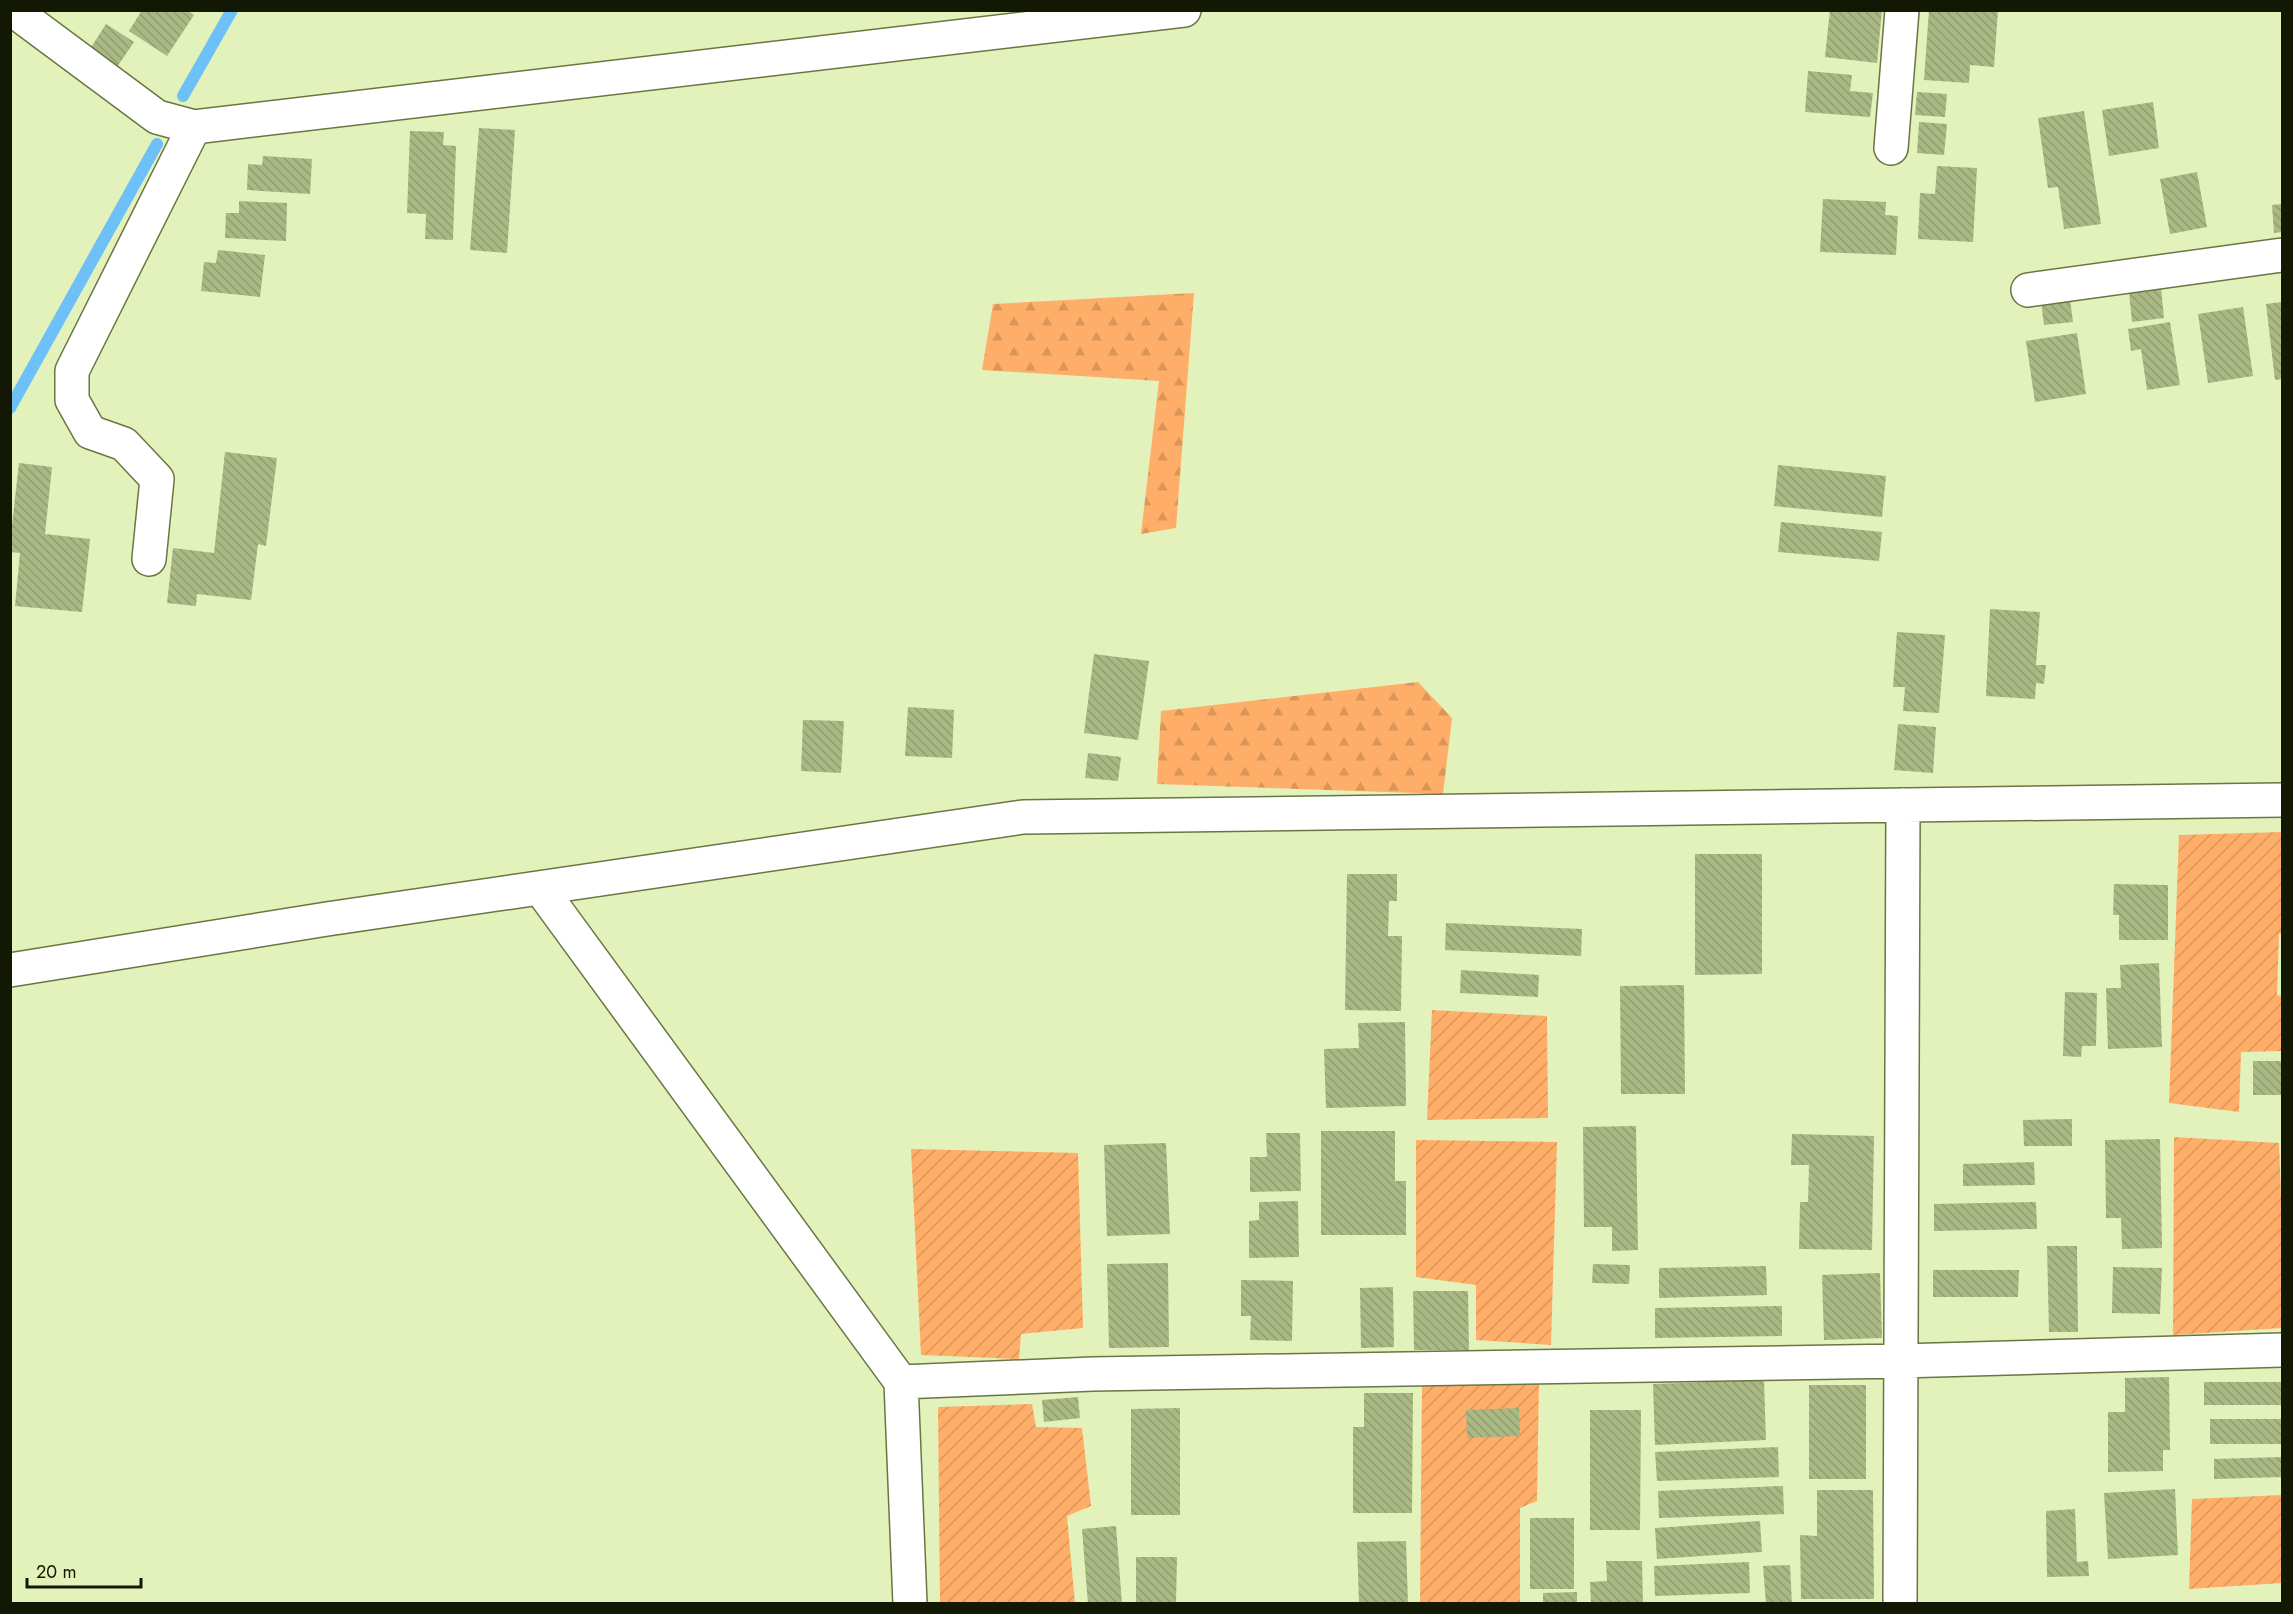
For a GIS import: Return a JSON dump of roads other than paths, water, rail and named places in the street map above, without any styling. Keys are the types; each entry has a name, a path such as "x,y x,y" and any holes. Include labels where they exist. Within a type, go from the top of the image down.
{"street":[{"path":"14,10 157,117 194,127 1185,10"},
{"path":"1891,148 1902,10"},
{"path":"149,559 157,479 124,444 90,432 72,400 72,371 194,127"},
{"path":"2028,290 2283,255"},
{"path":"10,970 540,888 1023,817 2283,800"},
{"path":"1900,1604 1903,805"},
{"path":"540,888 901,1382 910,1604"},
{"path":"901,1382 1093,1374 1900,1361 2283,1350"}],"waterway":[{"path":"183,96 232,10"},
{"path":"10,408 157,144"}]}
